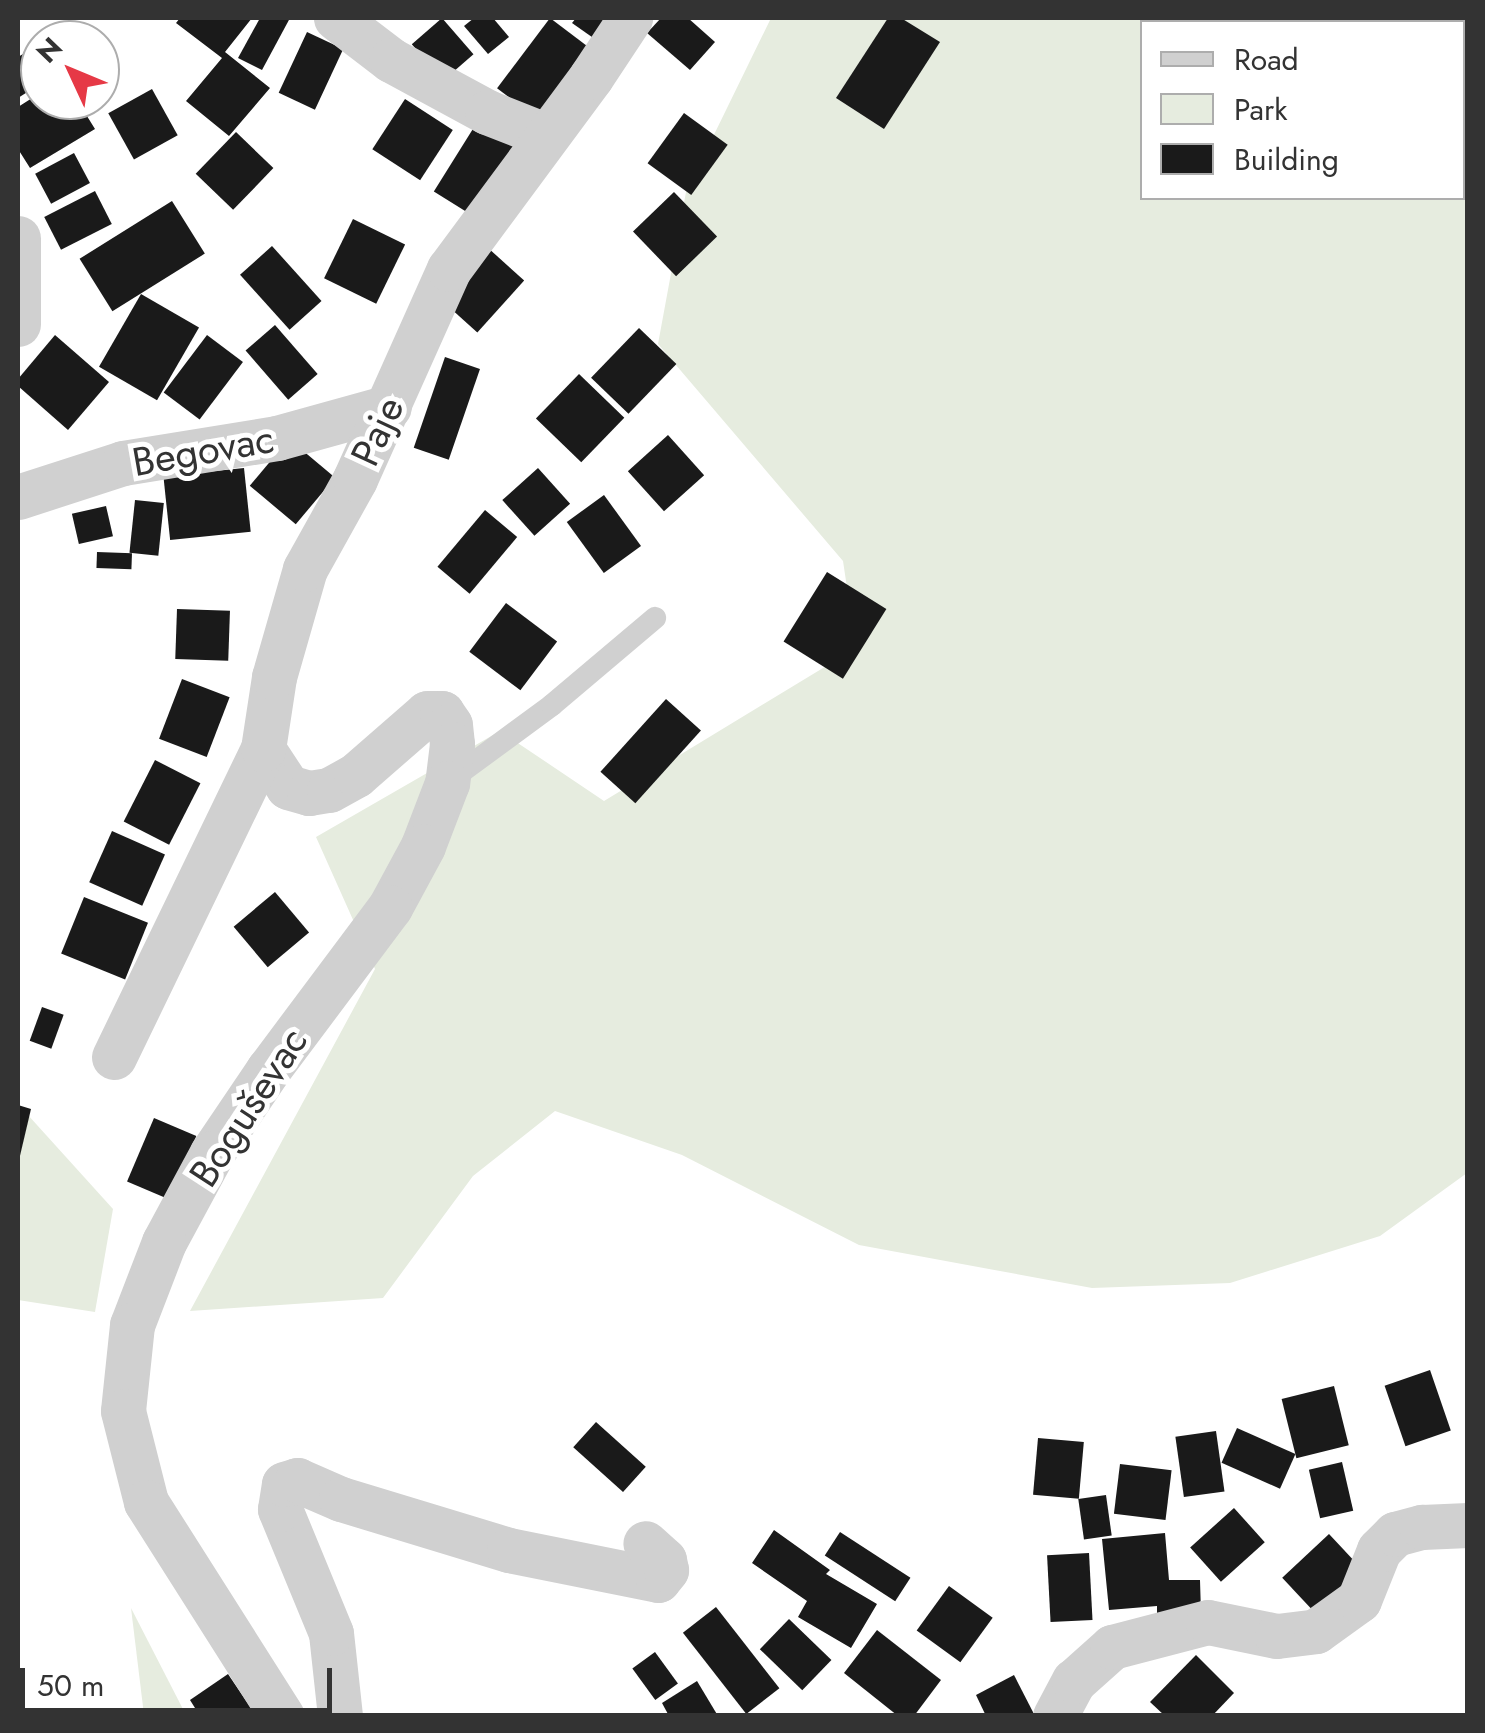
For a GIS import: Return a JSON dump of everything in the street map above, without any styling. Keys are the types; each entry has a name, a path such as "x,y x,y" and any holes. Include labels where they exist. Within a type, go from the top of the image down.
{"street":[{"path":"336,18 392,60 487,112 545,135"},
{"name":"Paje","path":"114,1057 263,750 274,677 305,569 389,407 450,269 545,135 592,77 630,18"},
{"path":"18,238 18,324"},
{"name":"Begovac","path":"18,497 122,463 294,435 389,407"},
{"name":"Boguševac","path":"263,750 288,786 309,793 328,790 356,774 427,713 442,713 450,725 452,744 446,783 422,846 390,907 268,1070 212,1153 164,1242 132,1325 123,1411 146,1502 282,1716"},
{"path":"340,1716 331,1634 280,1509 284,1484 297,1480 342,1499 509,1550 658,1580 666,1570 664,1560 645,1543"},
{"path":"1055,1716 1074,1681 1112,1646 1208,1622 1277,1636 1316,1632 1359,1600 1379,1550 1395,1534 1422,1527 1468,1525"}],"lane":[{"path":"446,783 552,705 655,618"}],"green space":[{"path":"771,18 1467,18 1467,1173 1380,1236 1230,1283 1092,1288 859,1245 682,1155 555,1111 473,1176 383,1298 190,1311 375,969 316,837 500,731 604,801 856,648 843,561 658,344 686,192"},
{"path":"18,1104 113,1209 95,1312 18,1300"},
{"path":"131,1608 186,1715 144,1715"}],"building":[{"path":"180,18 252,18 225,52 270,88 229,136 186,101 222,58 176,23"},
{"path":"260,18 290,18 262,70 238,58"},
{"path":"442,18 473,54 443,80 412,44"},
{"path":"474,18 493,18 509,37 488,54 464,26"},
{"path":"550,18 596,53 543,123 497,88"},
{"path":"576,18 611,18 599,42 572,23"},
{"path":"661,18 688,18 715,42 690,70 647,33"},
{"path":"888,18 901,18 940,42 884,129 836,98"},
{"path":"307,32 343,49 315,110 279,93"},
{"path":"20,56 18,98 18,57"},
{"path":"152,89 178,135 134,160 112,120 120,120 120,107"},
{"path":"405,99 453,130 420,180 372,149"},
{"path":"18,107 20,120 89,120 95,129 30,168 18,149"},
{"path":"684,113 728,145 691,195 648,163"},
{"path":"481,116 518,139 471,215 434,191"},
{"path":"236,132 273,168 233,210 196,174"},
{"path":"74,153 90,183 51,204 35,174"},
{"path":"95,191 112,224 61,250 44,217"},
{"path":"674,192 717,237 676,276 633,232"},
{"path":"172,201 205,254 112,311 80,259"},
{"path":"353,219 405,244 376,304 324,278"},
{"path":"272,246 322,301 290,330 240,275"},
{"path":"487,247 524,280 477,332 440,299"},
{"path":"141,294 199,328 157,400 99,367"},
{"path":"275,325 318,374 288,400 246,351"},
{"path":"639,328 676,364 628,414 591,378"},
{"path":"55,335 109,382 68,430 18,386 18,379"},
{"path":"207,335 243,362 200,420 164,393"},
{"path":"445,357 480,369 449,460 414,448"},
{"path":"579,374 624,418 581,462 536,419"},
{"path":"668,435 704,475 664,511 628,471"},
{"path":"289,439 335,478 296,524 250,486"},
{"path":"244,468 251,532 170,540 163,476"},
{"path":"538,468 570,504 534,536 502,500"},
{"path":"604,495 641,546 604,573 567,522"},
{"path":"135,500 164,503 158,556 129,553"},
{"path":"106,506 113,536 79,544 72,514"},
{"path":"485,510 517,537 470,594 437,567"},
{"path":"97,552 132,553 131,569 96,568"},
{"path":"827,572 886,609 843,679 784,642"},
{"path":"506,603 557,642 520,690 469,652"},
{"path":"177,609 230,611 228,661 175,659"},
{"path":"182,679 230,697 207,757 159,739"},
{"path":"666,699 701,730 635,803 600,772"},
{"path":"155,760 200,783 169,845 124,821"},
{"path":"112,831 165,855 142,906 89,882"},
{"path":"275,892 309,933 268,967 234,927"},
{"path":"84,897 148,923 125,979 61,954"},
{"path":"42,1007 64,1015 51,1049 30,1041"},
{"path":"18,1105 31,1109 19,1160 18,1160"},
{"path":"154,1118 196,1136 169,1199 127,1182"},
{"path":"1430,1370 1451,1431 1405,1446 1385,1386"},
{"path":"1334,1386 1349,1445 1296,1458 1282,1399"},
{"path":"596,1422 646,1467 623,1492 573,1447"},
{"path":"1237,1428 1295,1454 1280,1489 1222,1463"},
{"path":"1216,1431 1224,1491 1184,1497 1175,1437"},
{"path":"1038,1438 1084,1442 1079,1499 1033,1495"},
{"path":"1342,1462 1353,1511 1320,1518 1309,1470"},
{"path":"1120,1464 1172,1470 1166,1520 1114,1514"},
{"path":"1106,1495 1112,1536 1084,1539 1078,1499"},
{"path":"1234,1508 1265,1542 1221,1582 1190,1547"},
{"path":"774,1530 830,1570 826,1574 877,1604 851,1648 798,1617 807,1601 752,1563"},
{"path":"840,1532 910,1578 895,1601 825,1555"},
{"path":"1165,1533 1169,1580 1200,1580 1201,1613 1157,1614 1157,1606 1109,1610 1102,1539"},
{"path":"1329,1534 1361,1568 1314,1612 1282,1578"},
{"path":"1089,1553 1093,1620 1051,1622 1047,1555"},
{"path":"949,1586 993,1618 960,1662 917,1630"},
{"path":"716,1607 779,1688 746,1714 683,1633"},
{"path":"789,1619 831,1660 802,1690 760,1649"},
{"path":"877,1630 941,1680 914,1716 898,1716 844,1673"},
{"path":"655,1652 678,1684 655,1700 632,1668"},
{"path":"1196,1655 1234,1693 1212,1716 1165,1716 1150,1702"},
{"path":"228,1674 253,1711 246,1716 200,1716 190,1700"},
{"path":"1014,1675 1035,1716 986,1716 976,1695"},
{"path":"697,1681 718,1716 669,1716 662,1703"}]}
